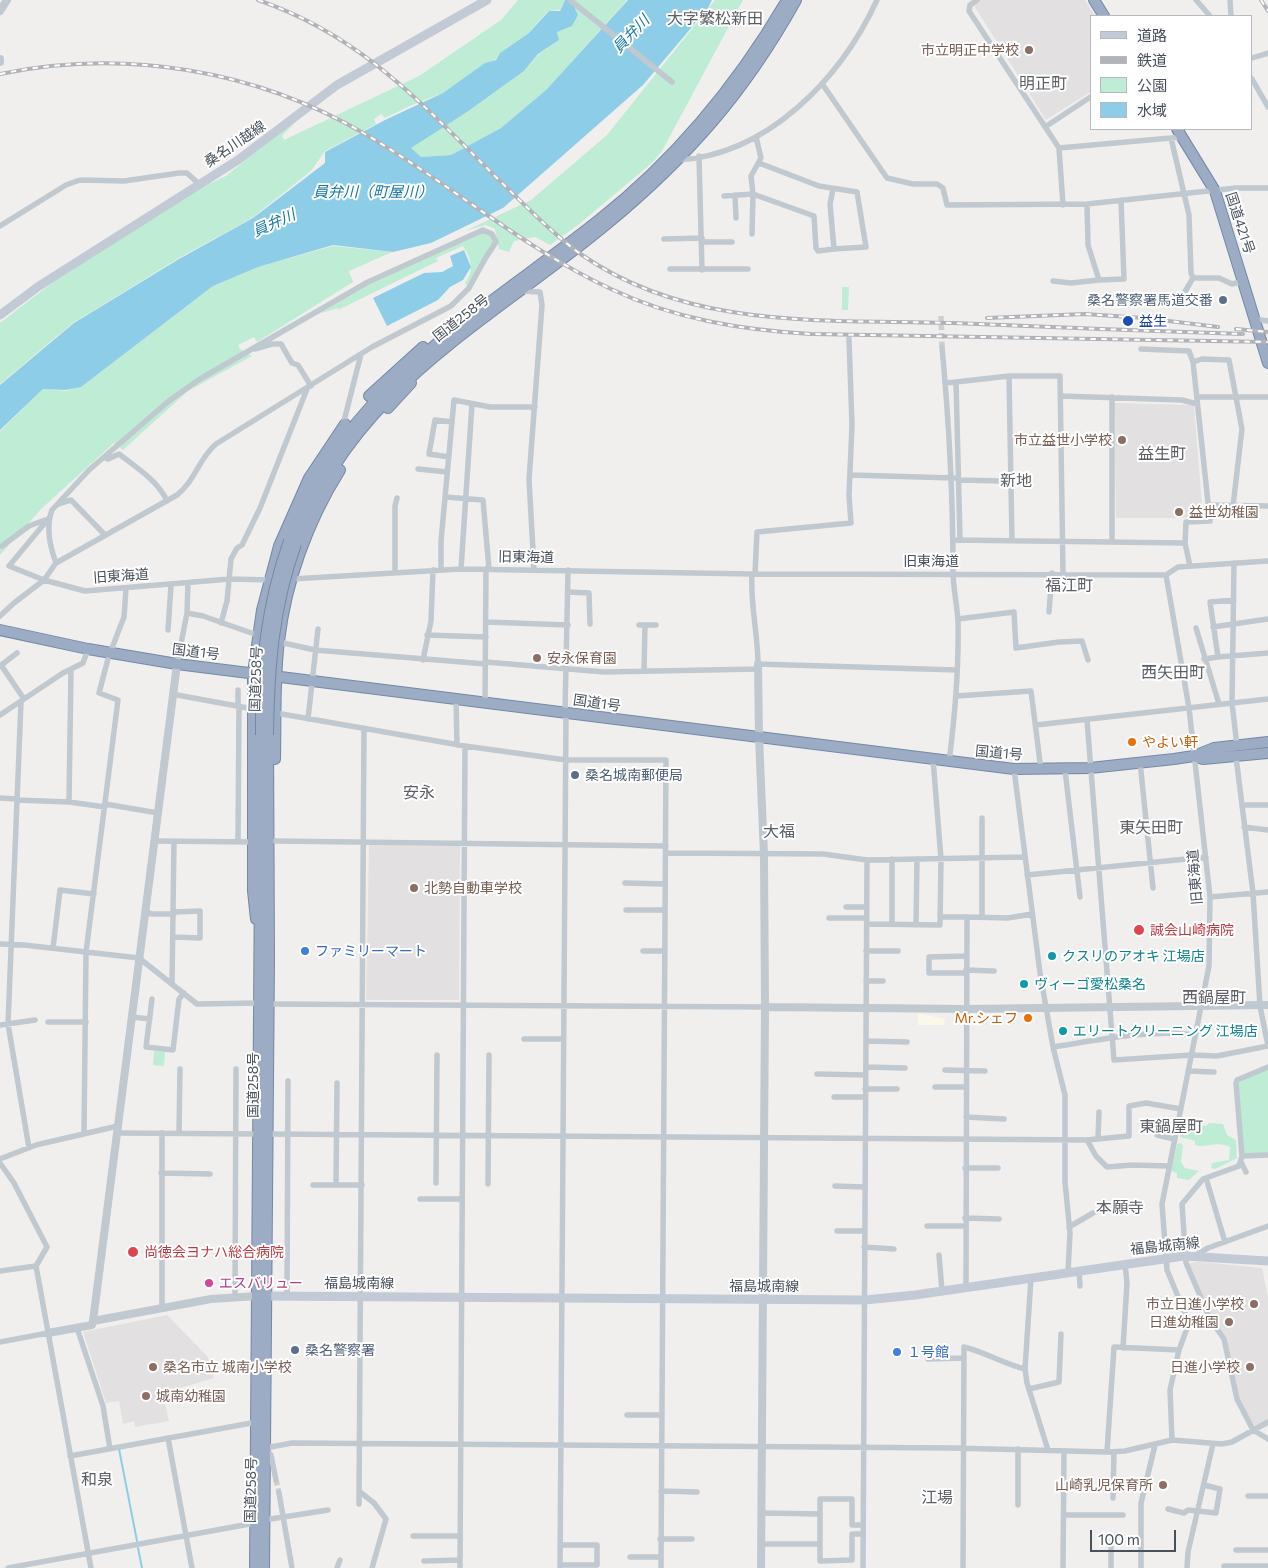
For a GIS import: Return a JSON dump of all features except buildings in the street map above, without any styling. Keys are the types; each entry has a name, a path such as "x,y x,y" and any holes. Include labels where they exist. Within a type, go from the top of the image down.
{"highway":[{"name":"国道258号","path":"293,542 320,475 348,431 390,385 462,324 601,219 675,158 737,78 788,0"},
{"name":"国道258号","path":"263,1004 269,958 264,735 260,685 267,621 280,567 325,480 350,443 396,389 432,358 606,224 675,158 744,83 796,0"},
{"path":"1094,0 1103,15"},
{"name":"国道421号","path":"1176,134 1215,191 1266,350 1268,363"},
{"path":"260,932 254,912 253,672 257,636 269,580 279,546 309,478 343,427 382,382 408,359 440,334 462,324"},
{"path":"269,958 274,934 276,676 279,642 292,578 315,516 344,462 374,423 432,358"},
{"name":"国道1号","path":"0,630 88,649 177,664 253,672 1014,769 1065,770 1090,768 1194,756 1214,748 1268,752"},
{"name":"国道258号","path":"255,1568 265,1448 262,1296 263,1004 260,932 264,735"},
{"name":"国道1号","path":"1236,751 1268,742"},
{"name":"国道258号","path":"262,1296 257,1422 260,1521 264,1568"}],"main road":[{"name":"桑名川越線","path":"0,315 39,286 260,145 337,85 487,0"},
{"name":"福島城南線","path":"262,1296 864,1300 966,1288 1184,1256 1196,1255 1268,1261"}],"street":[{"path":"0,11 7,0"},
{"path":"570,0 672,82"},
{"path":"675,158 708,156 756,137 779,122 823,85 849,52 876,0"},
{"path":"977,0 970,4 969,10 1059,148 1063,205"},
{"path":"1196,0 1209,15"},
{"path":"1230,0 1231,15"},
{"path":"1253,58 1268,53"},
{"path":"1253,81 1268,107"},
{"path":"823,85 887,178 913,184 937,184 943,188 947,205 1087,204 1185,195 1236,188 1268,188"},
{"path":"1045,127 1090,97"},
{"path":"1059,148 1176,134 1190,222 1191,274 1193,278"},
{"path":"752,234 753,194 751,176 761,158 756,137"},
{"path":"699,156 702,270"},
{"path":"724,196 753,194 814,216 816,248 818,251 866,247 856,192 818,186 758,163"},
{"path":"0,226 66,185 80,180 124,181 179,172 187,174 199,184"},
{"path":"833,189 830,204 834,249"},
{"path":"735,195 736,218"},
{"path":"1053,281 1071,283 1124,279 1121,200"},
{"path":"1087,204 1088,245 1099,280"},
{"path":"0,616 44,580 56,563 167,501 185,487 209,450 361,354 451,306 469,288 484,259 496,242 492,234 483,230 405,263 246,351 170,400 104,456 52,510 49,518 51,551 56,563"},
{"path":"664,239 732,242"},
{"path":"670,270 748,269"},
{"path":"1193,278 1219,278 1232,284 1244,281"},
{"path":"1116,296 1183,295 1193,278"},
{"path":"520,291 540,292 540,337 529,479 534,569"},
{"path":"1255,319 1268,321"},
{"path":"761,1568 765,1007 764,855 758,737 758,666 754,574 757,532 850,524 849,495 852,475 850,437 852,424 849,339"},
{"path":"221,623 230,579 231,559 237,548 242,545 260,508 309,387 298,365 292,363 278,343 246,351"},
{"path":"942,347 956,479"},
{"path":"1141,349 1189,351 1193,362 1210,521 1186,522 1185,543 1190,566"},
{"path":"343,427 361,354"},
{"path":"1193,362 1202,359 1229,360 1242,429 1233,506"},
{"path":"945,382 1009,376 1060,376 1063,574"},
{"path":"1009,376 1012,540"},
{"path":"949,762 956,696 958,619 953,573 957,540 956,382"},
{"path":"1061,396 1197,401 1268,397"},
{"path":"1112,398 1112,542"},
{"path":"441,569 445,497 454,400 490,407 535,407"},
{"path":"461,569 464,498 472,404"},
{"path":"449,457 428,454 435,420 452,422"},
{"path":"104,456 108,459 118,454 146,475 164,494 167,501"},
{"path":"418,469 447,472"},
{"path":"852,475 1004,481"},
{"path":"445,497 483,500 488,569 485,702"},
{"path":"396,572 395,506 397,498"},
{"path":"58,504 71,500 105,536"},
{"path":"1208,505 1233,506 1245,504 1268,506"},
{"path":"2,546 29,526 49,518"},
{"name":"旧東海道","path":"49,518 9,566 44,580 85,590 126,589 230,579 269,580 441,569 754,574 1052,573 1166,575 1188,708 1210,897 1209,966 1162,1204 1166,1258 1171,1283 1189,1323 1179,1350 1170,1390 1172,1440"},
{"path":"957,540 1185,543"},
{"path":"1166,575 1178,567 1268,561"},
{"path":"1087,720 1114,1060 1192,1055 1217,1056 1268,1046 1232,703 1234,563"},
{"path":"423,660 431,620 433,570"},
{"path":"560,1545 597,1545 597,1565 560,1566 560,1545 560,1446 562,1299 562,1136 564,1005 564,844 568,570"},
{"path":"1049,612 1052,573"},
{"path":"0,1342 92,1326 93,1322 172,694 187,613 188,582"},
{"path":"168,630 171,585"},
{"path":"112,648 124,617 126,589"},
{"path":"568,592 589,593 590,624"},
{"path":"1218,657 1210,602 1234,600"},
{"path":"958,619 1014,612 1016,648 1082,641 1088,660"},
{"path":"187,613 203,616 257,636"},
{"path":"1213,627 1268,619"},
{"path":"486,622 568,625"},
{"path":"644,671 642,625 656,625"},
{"path":"1196,628 1219,704"},
{"path":"308,719 314,650 318,630"},
{"path":"427,635 486,637"},
{"path":"279,642 314,650 423,660 604,672 758,666 957,670"},
{"path":"0,715 83,663 88,649"},
{"path":"17,653 1,665 23,700 8,1024 29,1148"},
{"path":"1204,659 1268,653"},
{"path":"84,1134 86,952 118,700 99,693 108,659"},
{"path":"69,802 71,669"},
{"path":"238,690 238,842"},
{"path":"956,696 1031,691 1041,770"},
{"path":"172,694 254,709"},
{"path":"456,699 457,745"},
{"path":"1036,725 1268,699"},
{"path":"276,713 457,745 566,760 666,760 661,1568"},
{"path":"360,1504 364,728"},
{"path":"460,1568 465,746"},
{"path":"830,918 892,925 940,925 941,859 933,759"},
{"path":"1140,762 1153,888"},
{"path":"1014,769 1032,914 1053,1047 1065,1095 1065,1182 1069,1227 1068,1272"},
{"path":"1065,770 1080,897"},
{"path":"0,798 69,802 158,813"},
{"path":"1242,805 1268,805"},
{"path":"982,818 982,917"},
{"path":"1244,827 1268,830"},
{"path":"154,841 253,842"},
{"path":"274,841 564,844 764,855 823,854 867,860 1025,857"},
{"path":"172,984 174,842"},
{"path":"1027,875 1206,857"},
{"path":"892,859 892,925"},
{"path":"916,925 917,859"},
{"path":"863,1568 867,860"},
{"path":"625,883 665,884"},
{"path":"53,948 60,890 94,894"},
{"path":"1210,897 1268,892"},
{"path":"846,907 867,907"},
{"path":"626,910 665,910"},
{"path":"145,912 152,914 200,911 200,938 173,937"},
{"path":"941,917 1008,918 1032,914"},
{"path":"966,1288 967,917"},
{"path":"0,944 139,958 196,1004 866,1008 1110,1008 1264,1005"},
{"path":"866,951 898,951"},
{"path":"643,952 664,952"},
{"path":"967,956 929,957 929,972 994,971"},
{"path":"866,980 883,981"},
{"path":"152,999 146,1047 173,1050 179,999 184,993"},
{"path":"132,1017 150,1020"},
{"path":"0,1025 35,1020"},
{"path":"48,1022 86,1022"},
{"path":"1053,1047 1112,1038 1170,1034 1196,1035"},
{"path":"524,1039 563,1039"},
{"path":"866,1041 908,1042"},
{"path":"436,1183 437,1055"},
{"path":"488,1184 489,1055"},
{"path":"866,1067 905,1068"},
{"path":"1246,1172 1242,1159 1236,1083 1237,1080 1268,1067"},
{"path":"180,1069 180,1133"},
{"path":"235,1297 236,1069"},
{"path":"945,1070 985,1071"},
{"path":"1188,1071 1214,1072"},
{"path":"817,1074 866,1075"},
{"path":"287,1296 288,1081"},
{"path":"336,1185 337,1083"},
{"path":"935,1087 966,1087"},
{"path":"865,1089 897,1089"},
{"path":"834,1097 865,1097"},
{"path":"91,1568 36,1266 47,1247 22,1196 0,1161 29,1148 84,1134 118,1130 162,1133 236,1134 1065,1138 1087,1140 1129,1136 1129,1106 1146,1103 1180,1109"},
{"path":"1098,1112 1098,1138"},
{"path":"966,1117 1004,1119"},
{"path":"162,1133 162,1309"},
{"path":"1158,1135 1174,1139"},
{"path":"1087,1140 1096,1156 1107,1167 1132,1165 1168,1166"},
{"path":"1242,1159 1268,1155"},
{"path":"1242,1159 1239,1166 1206,1178 1182,1204 1184,1256 1210,1319 1224,1339 1238,1399 1253,1430 1268,1439"},
{"path":"965,1168 998,1168"},
{"path":"162,1174 210,1174"},
{"path":"1206,1178 1226,1242"},
{"path":"313,1185 362,1185"},
{"path":"835,1186 865,1187"},
{"path":"420,1199 462,1199"},
{"path":"1069,1227 1093,1213"},
{"path":"965,1218 999,1219"},
{"path":"927,1226 965,1226"},
{"path":"1196,1255 1268,1226"},
{"path":"837,1231 864,1232"},
{"path":"864,1247 894,1249"},
{"path":"939,1255 942,1291"},
{"path":"1123,1348 1127,1283 1125,1264"},
{"path":"0,1271 36,1266"},
{"path":"1080,1271 1080,1286"},
{"path":"1031,1278 1025,1369 1029,1389 1048,1450"},
{"path":"93,1322 211,1300 262,1296"},
{"path":"77,1328 103,1406 110,1449"},
{"path":"1029,1389 1059,1382 1061,1334"},
{"path":"963,1568 964,1347 982,1352 1007,1365 1025,1369"},
{"path":"1113,1498 1111,1452 1114,1347 1179,1350"},
{"path":"928,1359 964,1358"},
{"path":"627,1415 662,1415"},
{"path":"70,1456 257,1422"},
{"path":"265,1448 292,1443 964,1448 1111,1452 1155,1445 1172,1440 1213,1444 1232,1442 1268,1422"},
{"path":"168,1438 192,1568"},
{"path":"1187,1568 1213,1444"},
{"path":"1141,1568 1141,1503 1155,1445"},
{"path":"265,1448 271,1455 276,1480"},
{"path":"1018,1449 1018,1504"},
{"path":"1063,1568 1064,1452"},
{"path":"1168,1510 1216,1513 1220,1489 1204,1485"},
{"path":"662,1491 697,1492"},
{"path":"360,1492 374,1503 386,1519 372,1568"},
{"path":"279,1494 292,1568"},
{"path":"1248,1496 1268,1496"},
{"path":"863,1525 852,1525 852,1499 820,1499 820,1561 852,1560 852,1534 863,1534"},
{"path":"8,1568 328,1510"},
{"path":"762,1513 820,1514"},
{"path":"1064,1515 1123,1515"},
{"path":"413,1536 460,1536"},
{"path":"660,1539 692,1539"},
{"path":"761,1544 820,1544"},
{"path":"1111,1547 1111,1568"},
{"path":"1236,1550 1268,1550"},
{"path":"630,1556 660,1557"},
{"path":"424,1561 460,1560"},
{"path":"1224,1566 1268,1566"}],"shaded area":[{"path":"980,0 1085,0 1094,15 1090,15 1090,92 1046,120 973,4"},
{"path":"1114,403 1194,405 1203,518 1116,518"},
{"name":"北勢自動車学校","path":"369,845 460,846 459,1000 366,1000"},
{"path":"918,1013 945,1019 944,1025 918,1025"},
{"name":"日進小学校","path":"1201,1262 1262,1268 1268,1296 1268,1420 1256,1426 1252,1425 1238,1396 1225,1338 1212,1318 1188,1263"},
{"name":"桑名市立 城南小学校","path":"167,1315 208,1357 214,1378 163,1393 169,1421 135,1427 134,1421 123,1424 119,1401 106,1403 83,1332"}],"green space":[{"path":"518,0 565,0 560,10 548,11 529,33 500,53 496,59 485,64 443,93 385,118 381,114 374,119 376,124 325,151 311,171 252,218 179,258 73,323 0,384 0,323 48,286 190,193 226,176 305,112 282,136 284,140 419,76 501,20"},
{"path":"575,0 627,0 546,90 501,128 451,155 421,157 410,148 467,112 524,71 539,54 559,40 557,32 572,26 578,15 574,6"},
{"path":"715,0 743,0 662,151 653,162 578,225 550,245 535,237 514,241 509,252 499,249 495,229 486,225 465,231 531,200 607,135"},
{"path":"480,233 490,235 493,242 468,287 465,283 470,273 471,264 463,246 436,258 438,261 338,310 338,308 318,314 375,281"},
{"path":"333,246 392,252 349,271 353,282 257,342 254,337 238,345 240,349 252,356 188,391 123,450 114,443 42,508 0,555 0,431 43,389 65,391 82,386 213,286 257,267"},
{"path":"842,287 849,287 848,310 842,310"},
{"path":"154,1051 165,1052 164,1066 153,1065"},
{"path":"1268,1069 1268,1153 1246,1154 1244,1153 1238,1082"},
{"path":"1209,1123 1223,1124 1227,1135 1236,1140 1237,1158 1215,1169 1211,1168 1212,1163 1229,1160 1230,1147 1219,1144 1199,1146 1195,1145 1195,1141 1180,1137 1181,1125 1191,1126 1195,1130 1198,1124 1206,1126"},
{"path":"1177,1144 1183,1145 1181,1162 1185,1168 1199,1171 1189,1180 1177,1178 1177,1173 1171,1171"}],"water":[{"name":"員弁川（町屋川）","path":"565,0 575,0 574,6 578,15 572,26 557,32 559,40 538,54 524,71 467,112 411,148 421,157 451,155 501,128 546,90 628,0 712,0 708,8 643,85 503,208 431,243 393,252 333,245 258,267 213,286 81,387 65,390 43,389 0,430 0,385 74,323 179,259 253,218 325,163 325,152 385,120 443,93 485,63 496,60 500,53 529,33 549,11 560,11"},
{"path":"464,250 471,267 463,280 450,287 438,300 387,326 373,298 424,273 442,272 453,266 450,256"}],"waterway":[{"path":"119,1449 137,1541"},
{"path":"138,1548 142,1568"}],"tunnel":[{"path":"941,316 942,347"},
{"path":"276,1480 279,1493"}],"railway":[{"path":"258,0 296,15 331,34 363,55 421,103 552,231 582,255 624,280 669,297 714,309 761,316 809,320 953,323 1243,334"},
{"path":"1261,0 1268,11"},
{"path":"0,74 47,66 94,63 141,65 188,70 234,80 279,94 323,112 365,134 517,235 579,273 611,289 659,308 709,321 760,330 811,334 1268,342"},
{"path":"987,318 1085,314 1144,318 1218,327"},
{"path":"1236,329 1268,332"}],"place":[{"name":"市立明正中学校","path":"1029,50"},
{"name":"桑名警察署馬道交番","path":"1223,300"},
{"name":"益生","path":"1128,321"},
{"name":"市立益世小学校","path":"1122,440"},
{"name":"益世幼稚園","path":"1179,512"},
{"name":"安永保育園","path":"537,658"},
{"name":"やよい軒","path":"1132,742"},
{"name":"桑名城南郵便局","path":"575,775"},
{"name":"北勢自動車学校","path":"414,888"},
{"name":"誠会山崎病院","path":"1139,930"},
{"name":"ファミリーマート","path":"305,951"},
{"name":"クスリのアオキ 江場店","path":"1052,956"},
{"name":"ヴィーゴ愛松桑名","path":"1024,984"},
{"name":"Mr.シェフ","path":"1028,1018"},
{"name":"エリートクリーニング 江場店","path":"1063,1031"},
{"name":"尚徳会ヨナハ総合病院","path":"133,1252"},
{"name":"エスバリュー","path":"209,1283"},
{"name":"市立日進小学校","path":"1254,1304"},
{"name":"日進幼稚園","path":"1229,1322"},
{"name":"桑名警察署","path":"295,1350"},
{"name":"１号館","path":"897,1352"},
{"name":"桑名市立 城南小学校","path":"153,1367"},
{"name":"日進小学校","path":"1250,1367"},
{"name":"城南幼稚園","path":"146,1396"},
{"name":"山崎乳児保育所","path":"1163,1485"}],"district":[{"name":"大字繁松新田","path":"715,19"},
{"name":"明正町","path":"1043,84"},
{"name":"益生町","path":"1162,454"},
{"name":"新地","path":"1016,481"},
{"name":"福江町","path":"1069,586"},
{"name":"西矢田町","path":"1173,673"},
{"name":"安永","path":"419,793"},
{"name":"東矢田町","path":"1151,828"},
{"name":"大福","path":"779,832"},
{"name":"西鍋屋町","path":"1214,998"},
{"name":"東鍋屋町","path":"1171,1127"},
{"name":"本願寺","path":"1120,1208"},
{"name":"和泉","path":"97,1480"},
{"name":"江場","path":"937,1498"}],"water label":[{"name":"員弁川","path":"631,34"},
{"name":"員弁川","path":"274,223"}]}
